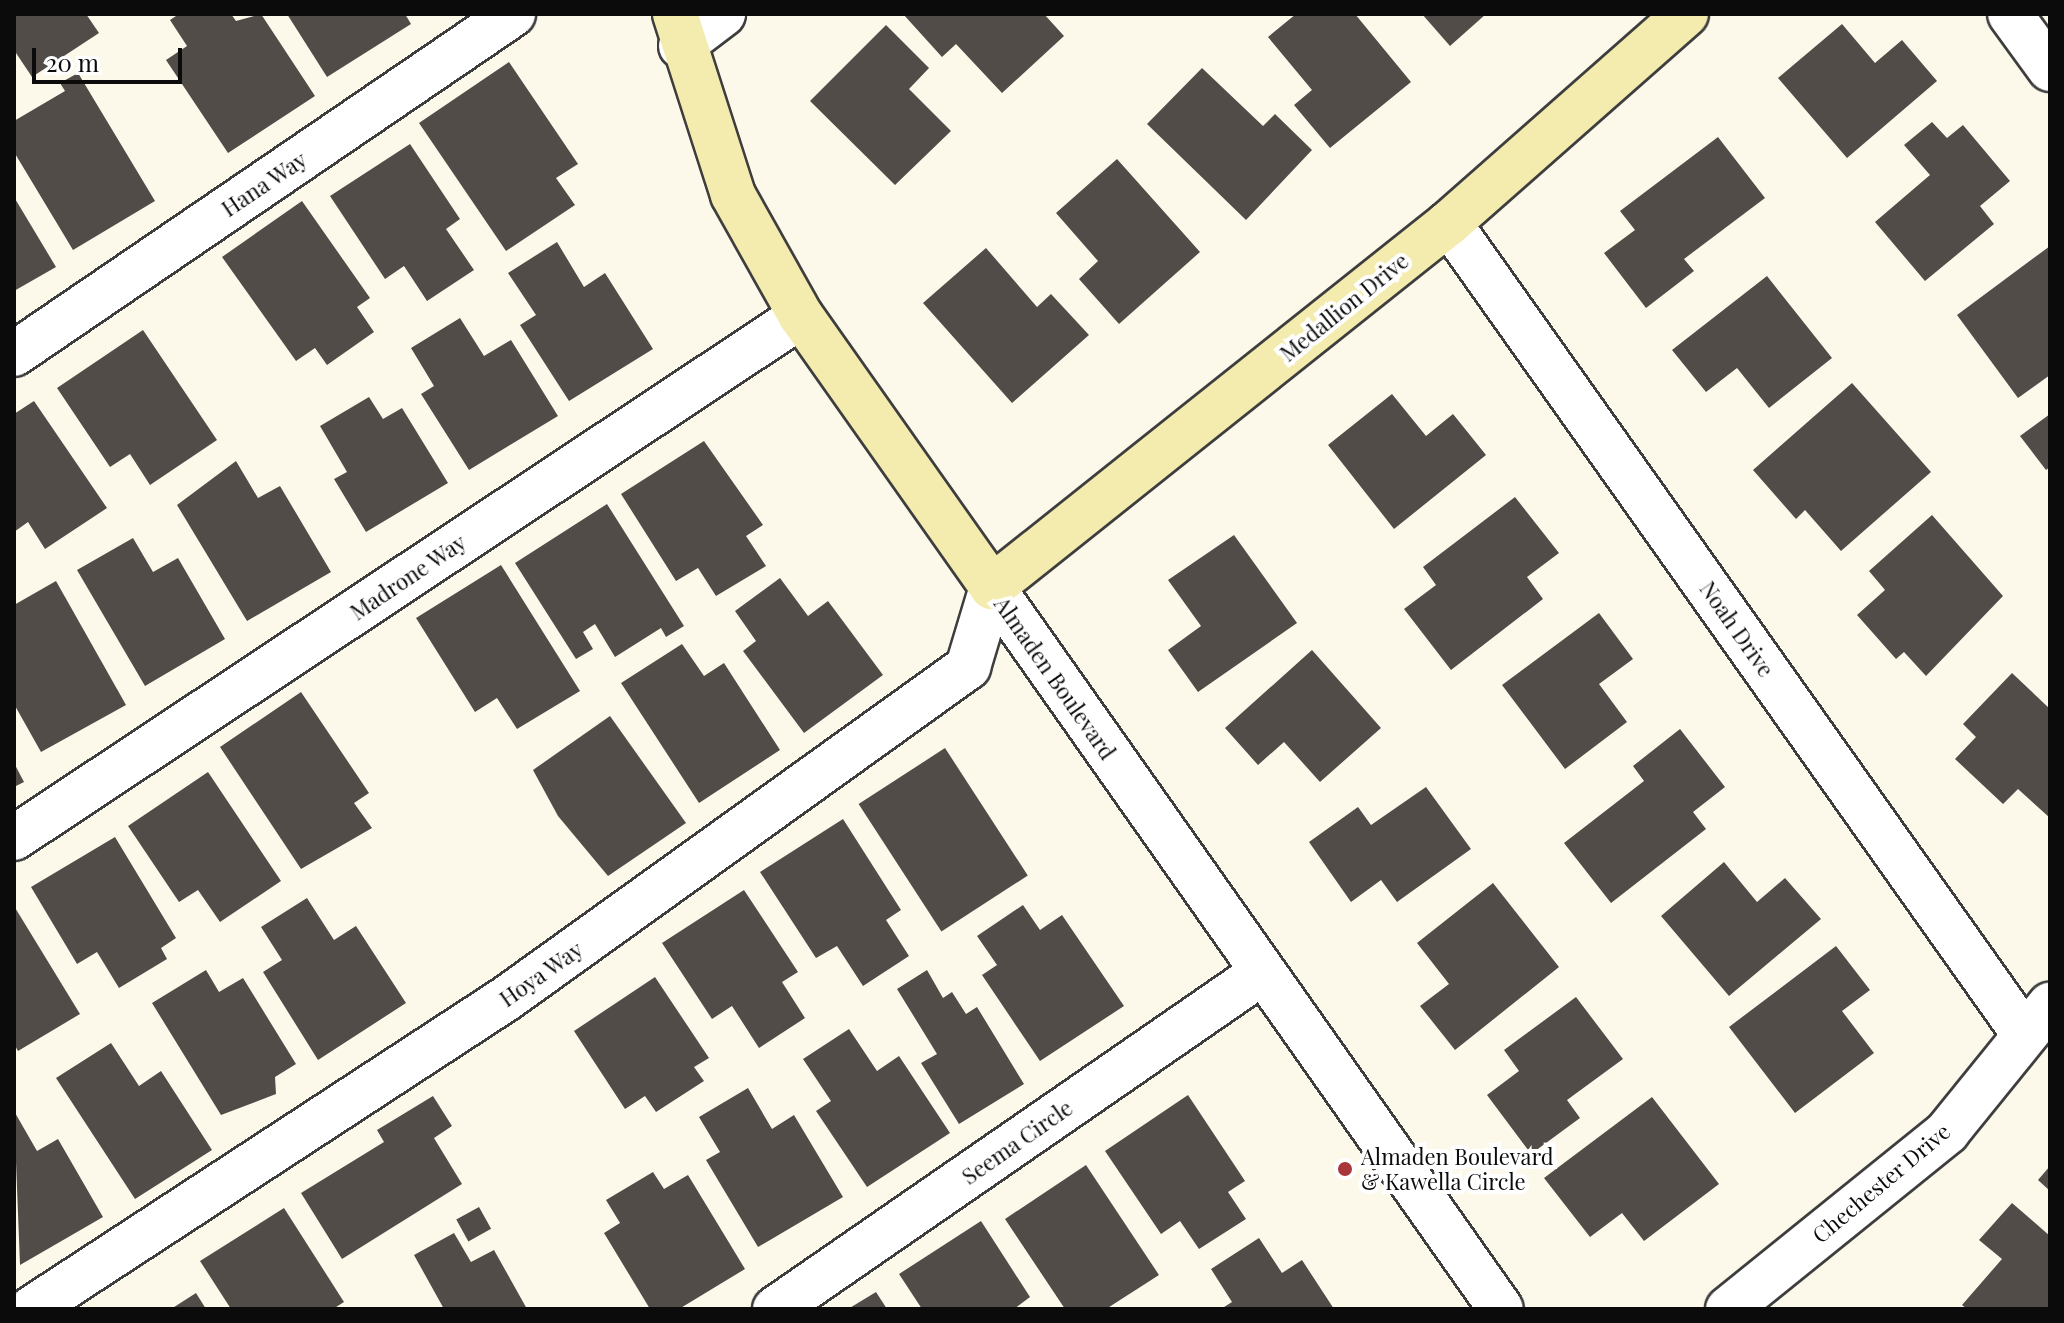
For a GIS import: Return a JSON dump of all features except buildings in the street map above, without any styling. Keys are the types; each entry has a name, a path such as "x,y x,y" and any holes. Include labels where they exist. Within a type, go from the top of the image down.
{"street":[{"name":"Hana Way","path":"14,354 513,14"},
{"path":"678,30 723,14"},
{"name":"Medallion Drive","path":"992,587 1449,223 1686,14"},
{"path":"2010,14 2050,69"},
{"name":"Almaden Boulevard","path":"678,30 733,195 801,316 1494,1307"},
{"name":"Noah Drive","path":"1449,223 2037,1020"},
{"name":"Madrone Way","path":"14,838 801,316"},
{"name":"Hoya Way","path":"31,1309 507,998 968,667 992,587"},
{"name":"Seema Circle","path":"775,1309 1260,974"},
{"name":"Chechester Drive","path":"1728,1309 1947,1132 2037,1020"}],"place":[{"name":"Almaden Boulevard & Kawella Circle","path":"1345,1169"}]}
